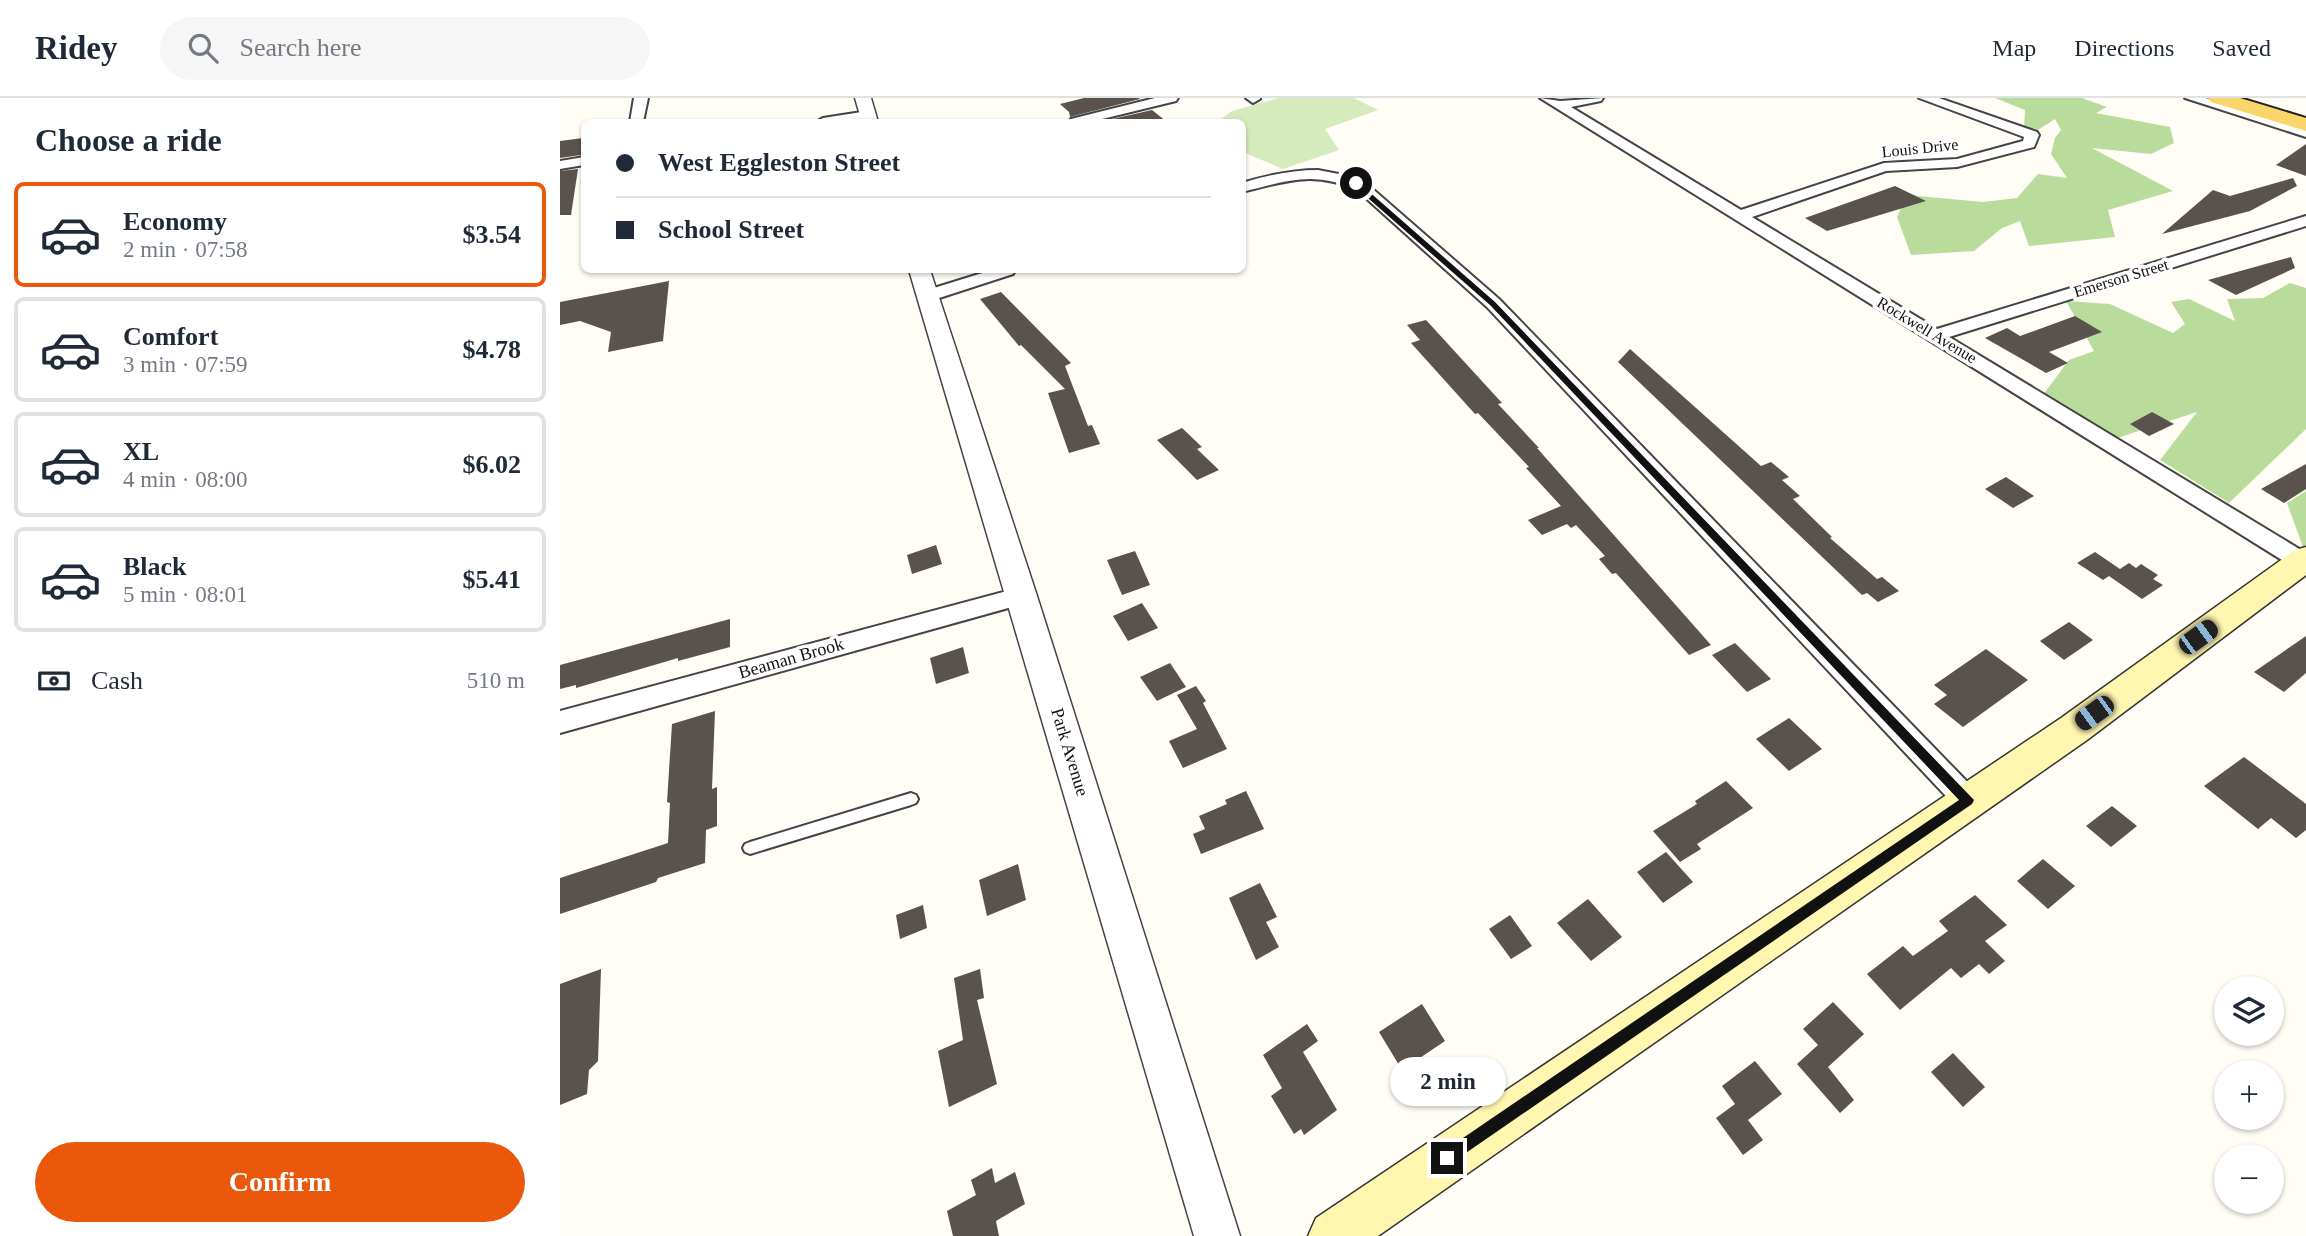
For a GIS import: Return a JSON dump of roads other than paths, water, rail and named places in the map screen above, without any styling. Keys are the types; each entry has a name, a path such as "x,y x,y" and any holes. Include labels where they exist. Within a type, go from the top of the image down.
{"main road":[{"path":"2218,98 2306,125"},
{"path":"2259,98 2306,112"},
{"path":"1334,1236 2074,729 2304,561"}],"street":[{"path":"638,119 641,98"},
{"path":"1088,119 1171,98"},
{"path":"1553,101 1595,98"},
{"name":"Louis Drive","path":"1740,216 1884,167 1957,163 2029,144 2032,135 1926,98"},
{"path":"2192,98 2306,133"},
{"name":"Rockwell Avenue","path":"1553,101 2304,561"},
{"path":"836,119 867,112"},
{"path":"560,165 581,162"},
{"path":"1246,187 1280,176 1309,173 1337,176 1363,188 1493,303 1968,800"},
{"name":"Emerson Street","path":"1936,335 2306,220"},
{"path":"923,283 988,273"},
{"name":"Park Avenue","path":"923,283 1023,596 1217,1236"},
{"name":"Beaman Brook","path":"560,722 1023,596"}],"lane":[{"path":"750,848 911,799"}]}
